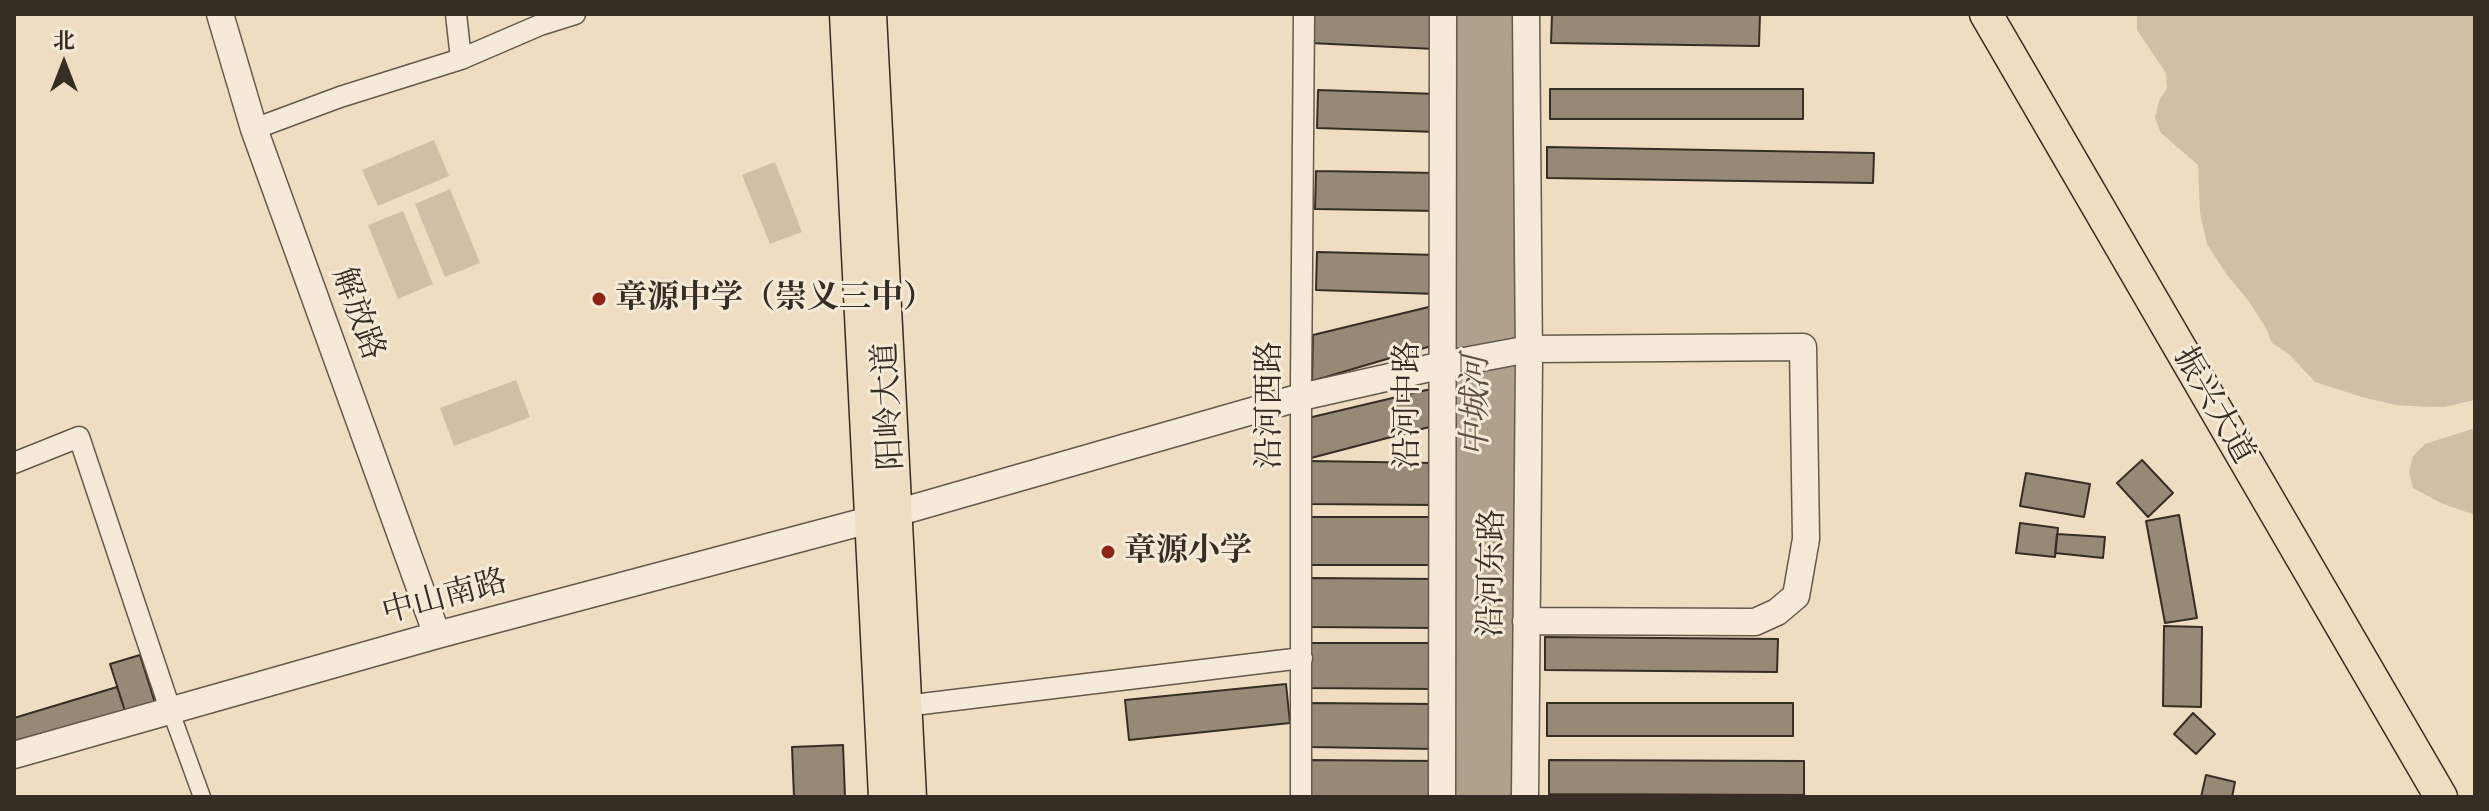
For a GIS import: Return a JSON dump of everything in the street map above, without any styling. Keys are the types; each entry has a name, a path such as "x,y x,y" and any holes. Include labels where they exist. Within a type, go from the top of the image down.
{"main road":[{"name":"阳岭大道","path":"846,14 883,516 905,706 910,797"},
{"name":"阳岭大道","path":"870,14 883,516 885,797"},
{"name":"振兴大道","path":"1972,14 2426,797"},
{"name":"振兴大道","path":"1986,14 2441,797"}],"street":[{"name":"解放路","path":"220,14 254,129 437,635"},
{"path":"456,14 461,59"},
{"path":"254,129 340,97 461,59 540,25 575,14"},
{"name":"沿河西路","path":"1301,797 1304,14"},
{"name":"沿河中路","path":"1442,797 1452,363 1443,14"},
{"name":"沿河东路","path":"1525,797 1526,621 1517,351 1526,14"},
{"name":"中山南路","path":"14,755 437,635 883,516 1301,397 1517,351 1803,347 1806,539 1796,596 1777,612 1755,622 1526,621"},
{"path":"14,463 79,437 202,797"},
{"path":"905,706 1302,658"}],"shaded area":[{"path":"2137,14 2475,14 2475,400 2428,407 2396,405 2362,397 2315,382 2289,354 2272,343 2248,300 2207,244 2200,213 2198,165 2161,133 2155,118 2159,101 2167,88 2166,73 2137,30"},
{"path":"434,140 449,176 378,206 362,170"},
{"path":"775,162 802,232 770,244 742,175"},
{"path":"450,189 480,263 445,277 415,204"},
{"path":"403,211 433,284 398,299 368,225"},
{"path":"516,380 530,417 454,446 440,408"},
{"path":"2475,428 2475,515 2443,504 2413,488 2409,472 2413,456 2425,444"}],"building":[{"path":"1311,14 1436,14 1435,49 1310,43"},
{"path":"1552,14 1760,14 1759,46 1551,43"},
{"path":"1550,89 1803,89 1803,119 1550,119"},
{"path":"1318,90 1438,94 1437,132 1317,128"},
{"path":"1547,147 1874,153 1873,183 1547,178"},
{"path":"1316,171 1439,173 1438,211 1315,209"},
{"path":"1317,252 1437,255 1437,294 1316,290"},
{"path":"1437,305 1438,344 1312,381 1313,335"},
{"path":"1435,388 1437,425 1311,458 1308,418"},
{"path":"2142,460 2173,493 2148,517 2117,483"},
{"path":"1310,461 1435,463 1435,505 1310,504"},
{"path":"2026,473 2090,484 2084,517 2020,506"},
{"path":"2179,515 2197,618 2165,623 2146,521"},
{"path":"1310,517 1436,517 1436,565 1310,565"},
{"path":"2020,523 2058,528 2055,557 2016,553"},
{"path":"2057,534 2105,537 2103,558 2055,553"},
{"path":"1310,578 1437,579 1436,628 1310,627"},
{"path":"2164,626 2202,627 2201,707 2163,706"},
{"path":"1545,637 1778,639 1777,672 1545,670"},
{"path":"1306,643 1434,643 1433,689 1306,688"},
{"path":"140,655 155,703 125,711 110,664"},
{"path":"1286,684 1290,723 1129,740 1125,700"},
{"path":"117,687 125,711 14,741 14,718"},
{"path":"1308,703 1435,704 1435,749 1308,747"},
{"path":"1547,703 1793,703 1793,736 1547,736"},
{"path":"2193,713 2215,734 2196,754 2174,734"},
{"path":"843,745 845,797 794,797 792,747"},
{"path":"1307,760 1436,761 1436,797 1307,797"},
{"path":"1549,760 1804,761 1804,795 1549,794"},
{"path":"2206,775 2235,782 2232,797 2201,797"}],"waterway":[{"name":"中城河","path":"1466,797 1470,14"},
{"name":"中城河","path":"1495,797 1498,14"}],"place":[{"name":"章源中学（崇义三中）","path":"599,299"},
{"name":"章源小学","path":"1108,552"}]}
